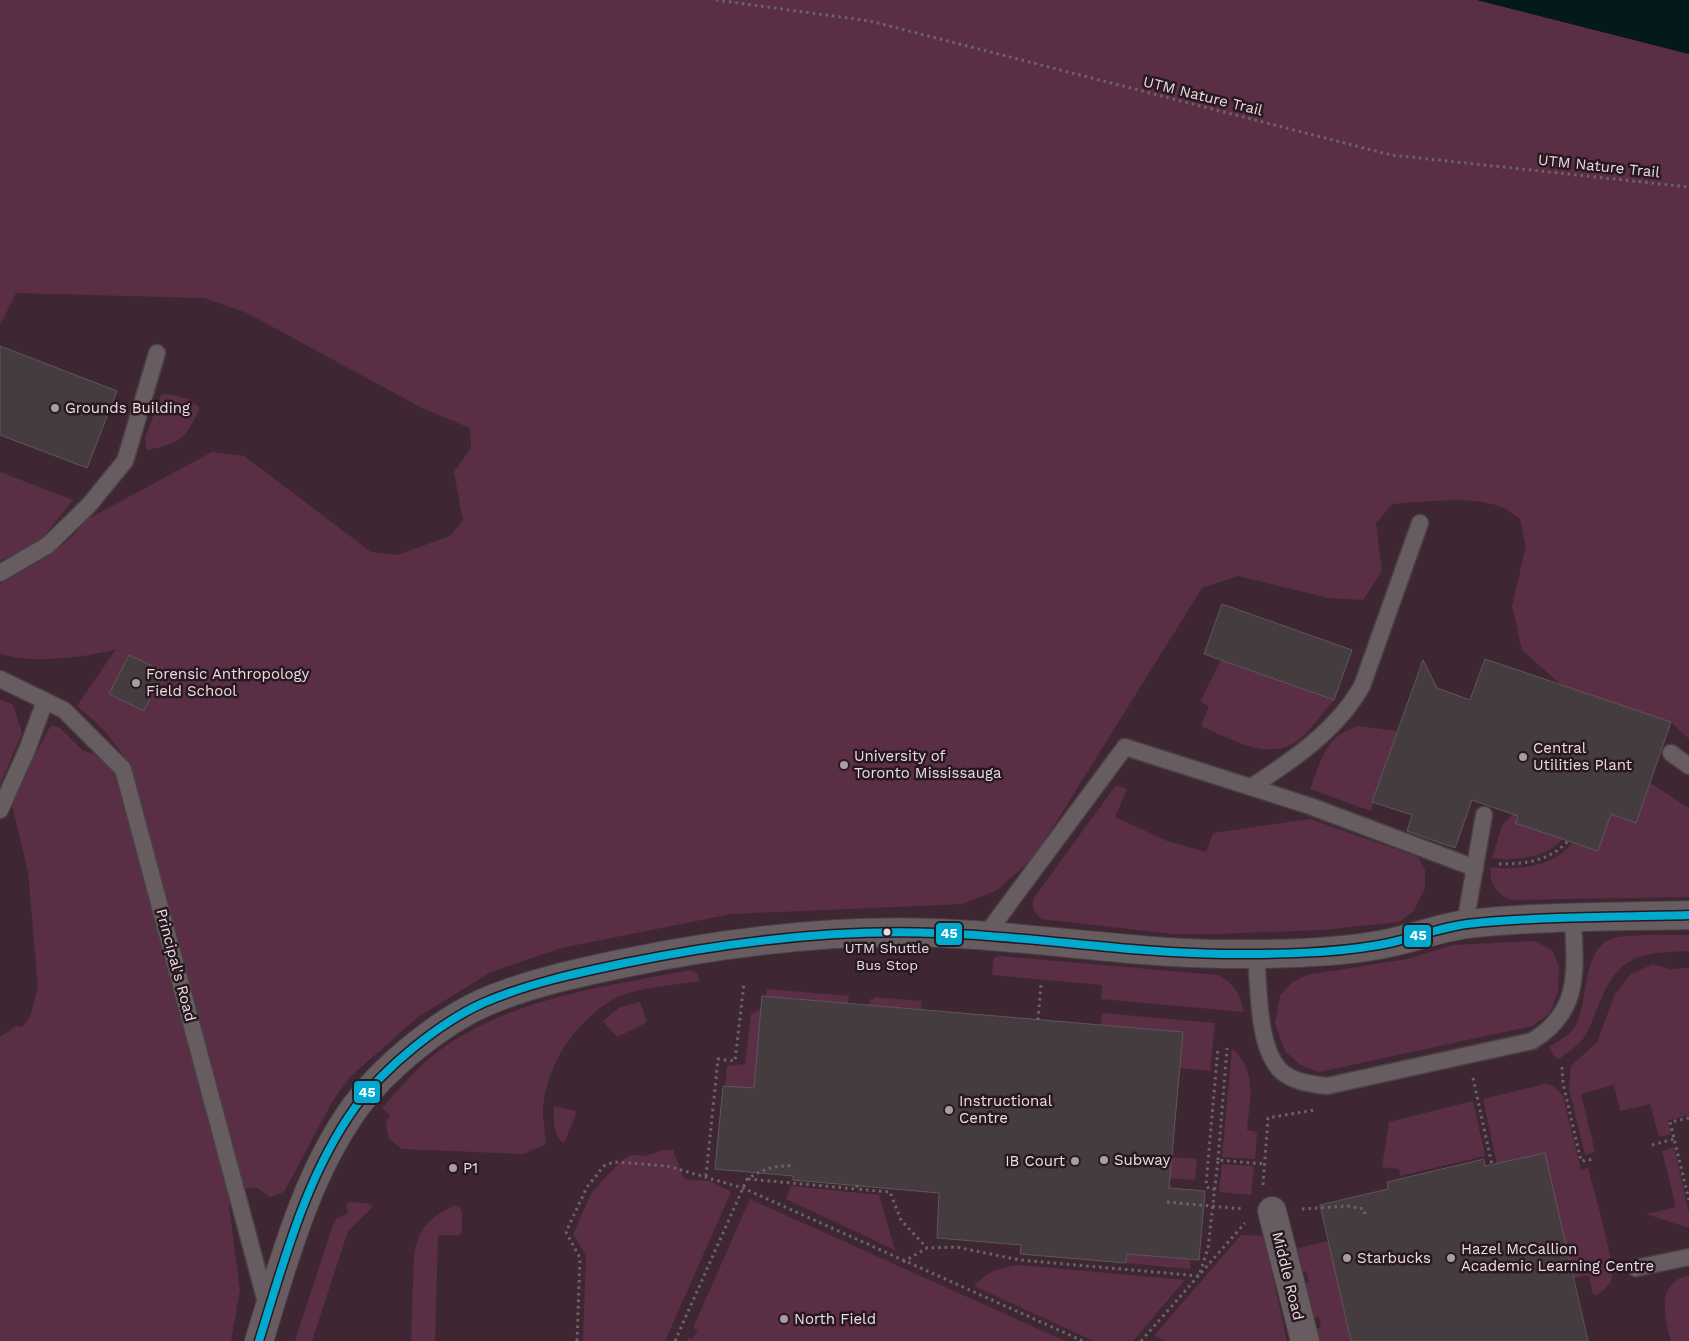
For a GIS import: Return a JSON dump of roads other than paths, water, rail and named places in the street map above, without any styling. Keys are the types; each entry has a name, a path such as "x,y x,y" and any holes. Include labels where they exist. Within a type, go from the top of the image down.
{"street":[{"path":"259,1341 305,1202 327,1156 357,1106 393,1065 437,1031 479,1005 517,990 566,975 668,954 724,945 788,938 887,933 985,936 1171,953 1256,954 1330,951 1376,946 1464,924 1573,918 1689,915"},
{"name":"Middle Road","path":"1264,1210 1305,1341"}],"lane":[{"path":"0,573 48,545 89,505 125,461 157,353"},
{"path":"1251,787 1296,758 1350,706 1362,686 1420,523"},
{"name":"Principal's Road","path":"0,679 64,710 123,769 268,1311"},
{"path":"0,810 27,750 45,701"},
{"path":"985,936 1126,747 1310,806 1476,864"},
{"path":"1671,753 1689,766"},
{"path":"1464,924 1484,815"},
{"path":"1256,954 1265,1043 1280,1070 1303,1083 1326,1086 1532,1041 1548,1031 1565,1011 1571,994 1574,971 1573,918"},
{"path":"1636,1268 1689,1257"}],"place":[{"name":"Grounds Building","path":"55,408"},
{"name":"Forensic Anthropology Field School","path":"136,683"},
{"name":"Central Utilities Plant","path":"1523,757"},
{"name":"University of Toronto Mississauga","path":"844,765"},
{"name":"UTM Shuttle Bus Stop","path":"887,932"},
{"name":"Instructional Centre","path":"949,1110"},
{"name":"Subway","path":"1104,1160"},
{"name":"IB Court","path":"1075,1161"},
{"name":"P1","path":"453,1168"},
{"name":"Starbucks","path":"1347,1258"},
{"name":"Hazel McCallion Academic Learning Centre","path":"1451,1258"},
{"name":"North Field","path":"784,1319"}]}
